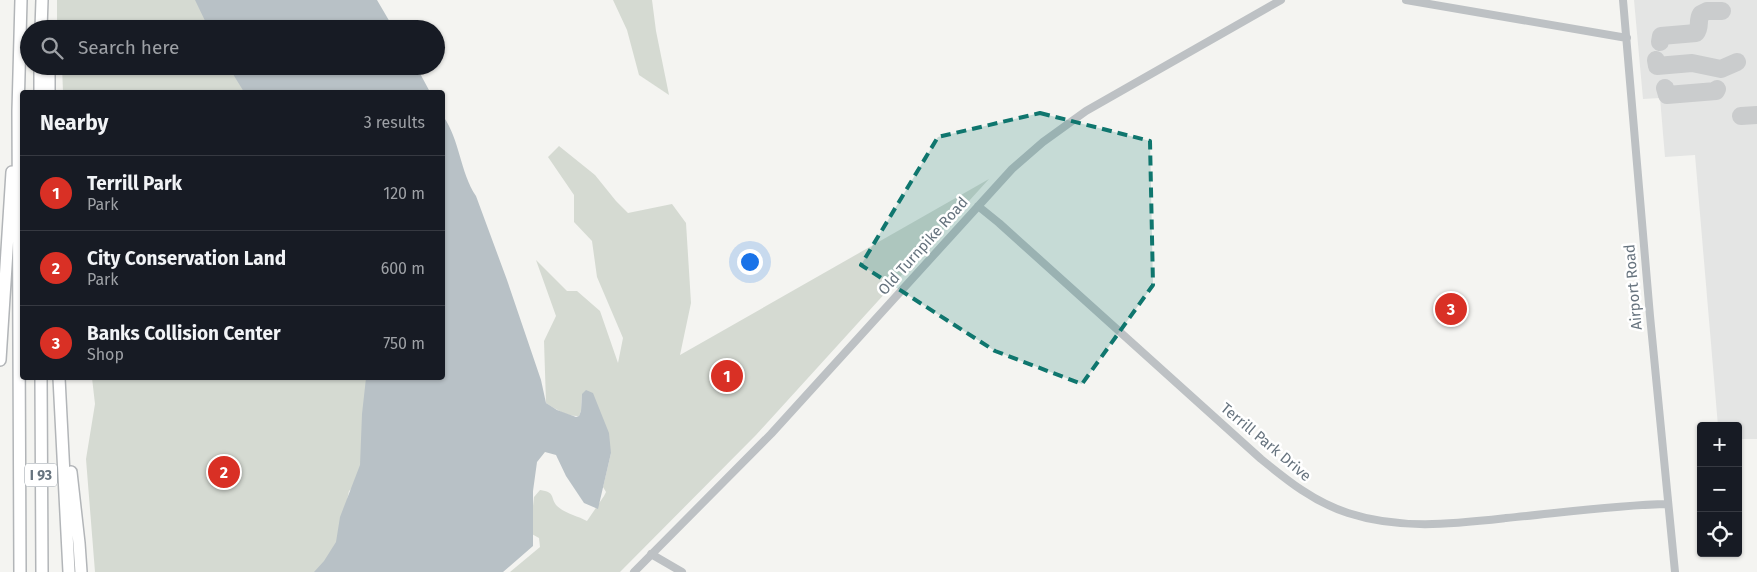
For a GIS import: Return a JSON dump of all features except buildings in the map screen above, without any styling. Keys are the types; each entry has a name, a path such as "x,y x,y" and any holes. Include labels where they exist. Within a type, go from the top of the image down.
{"highway":[{"name":"I 93","path":"21,20 22,0"},
{"path":"41,20 42,0"},
{"path":"48,0 48,20"},
{"name":"I 93","path":"20,56 18,111 20,572"},
{"path":"40,75 40,90"},
{"path":"49,75 49,90"},
{"path":"0,360 11,178 18,111"},
{"name":"I 93","path":"41,380 42,572"},
{"path":"59,380 69,572"},
{"path":"59,380 80,542 81,572"}],"street":[{"name":"Old Turnpike Road","path":"634,572 771,434 978,206 1030,152 1080,115 1282,0"},
{"path":"1406,0 1627,38"},
{"name":"Airport Road","path":"1623,0 1648,300 1675,572"},
{"name":"Terrill Park Drive","path":"978,206 1261,459 1289,482 1327,504 1375,520 1427,525 1668,504"},
{"path":"651,554 682,572"}],"highlighted area":[{"path":"1040,113 1150,141 1153,285 1082,384 995,351 861,265 938,137"}],"shaded area":[{"path":"57,0 196,0 207,20 57,20"},
{"path":"195,0 377,0 389,20 205,20"},
{"path":"613,0 652,0 656,31 669,95 639,75 627,30"},
{"path":"1634,0 1757,0 1757,439 1742,439 1742,422 1718,422 1695,155 1665,157 1660,98 1643,99"},
{"path":"62,75 237,75 246,90 63,90"},
{"path":"234,75 421,75 429,90 243,90"},
{"path":"445,119 453,135 466,177 476,196 507,280 541,380 546,403 557,410 576,417 579,416 581,411 582,394 586,390 593,393 609,433 611,453 598,509 584,503 566,476 556,455 545,452 537,462 533,491 533,546 503,572 314,572 324,561 336,542 340,517 360,465 366,380 445,380"},
{"path":"559,146 595,175 628,213 672,204 686,223 691,303 680,355 989,179 756,435 620,572 510,572 540,547 539,538 530,533 534,497 540,490 548,492 557,506 567,513 587,521 606,492 603,487 611,453 582,394 579,416 566,414 546,403 544,341 556,316 536,260 567,291 577,291 600,311 618,363 623,338 597,277 592,241 574,222 574,195 548,157"},
{"path":"92,380 369,380 370,424 357,484 349,491 339,538 322,572 95,572 86,459 95,404"}],"taxiway":[{"path":"1660,42 1661,36 1696,33 1701,14 1707,11 1722,11"},
{"path":"1656,60 1657,66 1692,63 1721,69 1737,62"},
{"path":"1665,88 1667,95 1716,91 1717,89"},
{"path":"1741,116 1757,115"}],"place":[{"name":"Banks Collision Center","path":"1451,309"},
{"name":"Terrill Park","path":"727,376"},
{"name":"City Conservation Land","path":"224,472"}]}
